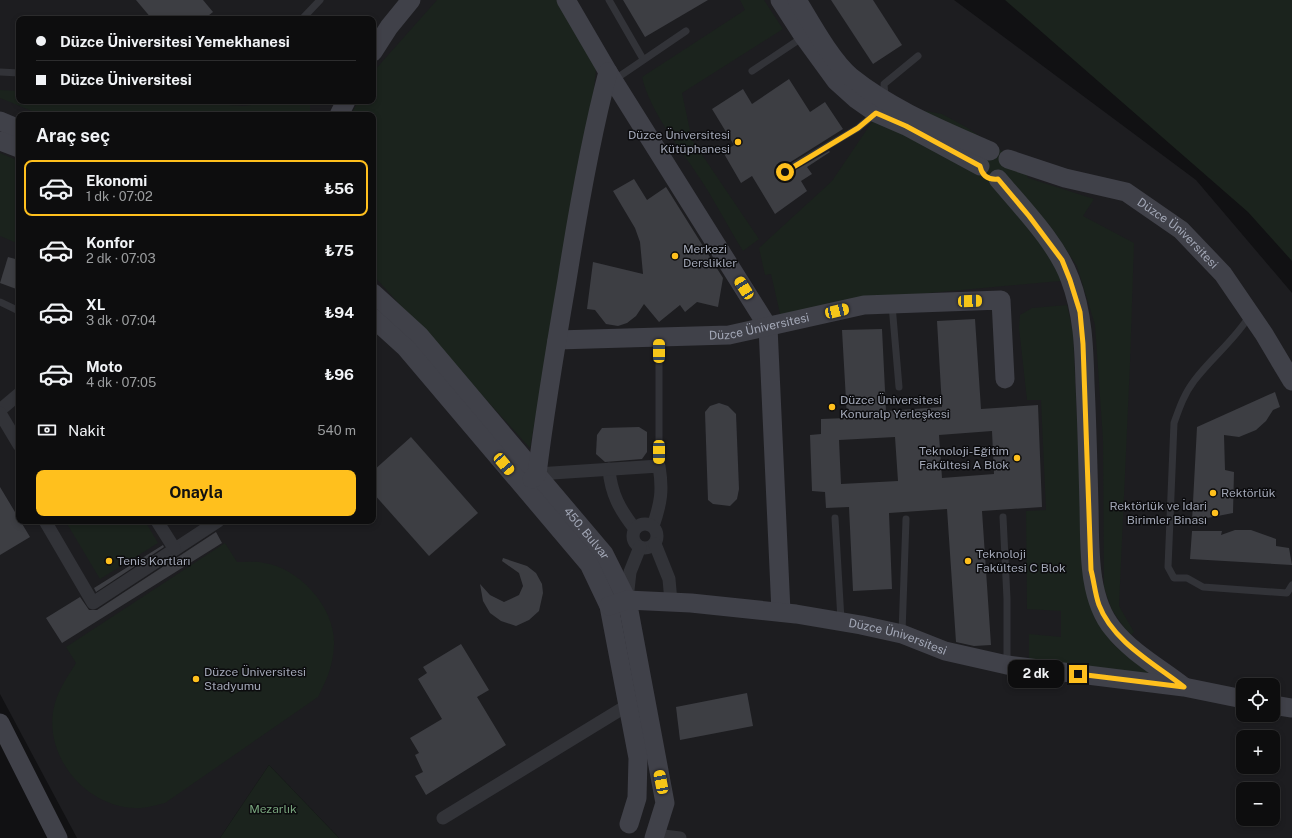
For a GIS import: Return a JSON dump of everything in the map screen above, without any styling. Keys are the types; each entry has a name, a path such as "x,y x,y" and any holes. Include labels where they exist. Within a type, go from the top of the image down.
{"street":[{"path":"376,31 382,20 398,0"},
{"path":"376,47 389,27 411,0"},
{"path":"566,0 611,76 768,327 781,612"},
{"path":"780,0 810,33 829,50 851,76 880,106 906,126 980,166"},
{"path":"797,0 810,33"},
{"path":"611,76 601,98 576,219 557,340 531,481 609,469 659,466 662,485 660,505 653,526 658,537 655,544 648,548 640,547 636,544 633,537 635,529 645,524 653,526"},
{"path":"880,106 924,122 990,151 1000,152 1008,159 1009,169 1003,177 993,180 984,176 980,166 982,157 990,151"},
{"path":"0,121 16,128"},
{"path":"0,141 16,147"},
{"name":"Düzce Üniversitesi","path":"1008,159 1065,178 1126,192 1181,230 1223,274 1292,381"},
{"name":"Düzce Üniversitesi","path":"998,179 1029,216 1062,260 1080,312 1086,407 1091,570 1100,606 1112,629 1134,649 1184,687"},
{"name":"450. Bulvar","path":"376,296 419,335 531,481 618,603 665,803 655,836"},
{"name":"Düzce Üniversitesi","path":"557,340 729,335 864,305 1001,300 1005,379"},
{"name":"450. Bulvar","path":"376,321 406,348 531,481"},
{"path":"16,397 0,411 16,440"},
{"path":"609,469 610,485 621,511 635,529"},
{"path":"47,524 93,603 174,548 213,524"},
{"path":"158,524 174,548"},
{"path":"655,544 669,579 671,602"},
{"path":"618,603 640,547"},
{"name":"Düzce Üniversitesi","path":"618,603 671,602 781,612 841,621 902,634 945,651 1007,665 1184,687 1236,698"},
{"name":"450. Bulvar","path":"618,603 628,705 638,758 637,798 627,833"},
{"path":"443,818 628,705"},
{"path":"1280,706 1292,708"},
{"path":"0,723 58,838"},
{"path":"627,833 636,818 646,818 653,824 655,836 680,838"}],"lane":[{"path":"305,16 320,0"},
{"path":"609,0 642,59"},
{"path":"611,76 642,59 686,31"},
{"path":"752,71 810,33"},
{"path":"785,172 858,128 880,106 884,84 918,56"},
{"path":"0,72 16,74"},
{"path":"0,302 16,309"},
{"path":"892,304 899,387"},
{"path":"1250,314 1243,327 1194,381 1181,403 1174,423 1168,568 1174,578 1187,578 1203,587 1287,593 1292,586"},
{"path":"659,337 659,466"},
{"path":"1003,517 1008,600 1007,665"},
{"path":"835,518 841,621"},
{"path":"902,634 906,519"}],"shaded area":[{"name":"Düzce Üniversitesi Konuralp Yerleşkesi","path":"0,0 954,0 1196,180 1292,293 1292,838 339,838 269,765 220,838 77,838 0,694"}],"green space":[{"path":"437,0 559,0 596,69 594,90 530,448 376,278 376,112 352,112 356,104 376,104 376,69"},
{"path":"740,0 764,0 783,29 682,93 692,140 759,239 743,251 705,186 659,117 646,91 642,77 745,10"},
{"path":"1005,0 1292,0 1292,261 1248,212"},
{"path":"0,90 16,91 16,104 214,104 244,106 258,104 310,104 310,112 35,112 0,98"},
{"path":"914,109 942,114 966,127 1023,165 1028,178 1094,199 1083,216 1134,243 1119,606 1134,632 1130,636 1112,610 1104,588 1103,440 1095,325 1077,266 1048,223 1071,280 875,298 781,318 771,274 765,275 759,248 832,181 876,116"},
{"path":"0,153 16,160 16,243 0,236"},
{"path":"1067,305 1073,332 1084,576 1095,619 1114,645 1159,679 1029,664 1029,634 1061,637 1061,611 1027,609 1026,511 1046,510 1041,400 1027,400 1019,328 1020,315 1032,308"},
{"name":"Tenis Kortları","path":"67,524 147,524 158,543 100,579"},
{"name":"Düzce Üniversitesi Stadyumu","path":"225,543 237,562 264,563 277,566 290,573 313,592 322,605 329,618 333,631 334,645 331,666 318,697 165,803 135,808 118,806 101,799 87,790 74,778 63,763 56,747 53,730 54,705 62,686 76,663 66,647"},
{"name":"Mezarlık","path":"269,765 339,838 220,838"}],"building":[{"path":"136,0 203,0 213,12 208,16 149,16"},
{"path":"623,0 708,0 645,37"},
{"path":"831,0 873,0 902,45 873,64"},
{"path":"789,79 810,112 825,102 843,129 781,168 781,174 787,175 829,151 830,152 807,167 812,174 801,181 807,191 775,214 752,176 741,183 723,152 734,145 712,109 743,89 752,104"},
{"name":"Merkezi Derslikler","path":"634,179 647,200 666,187 723,278 718,307 697,302 685,312 680,305 659,322 644,304 636,316 627,323 618,326 606,324 595,310 587,309 593,262 643,274 640,242 635,228 613,191"},
{"path":"8,257 16,259 16,289 0,283"},
{"path":"975,319 981,409 1038,405 1042,507 982,511 991,645 974,646 956,642 947,509 889,513 892,589 853,591 849,507 826,508 825,492 812,491 810,435 821,434 821,419 847,418 842,330 882,329 886,411 942,407 937,321","holes":["992,431 994,474 942,478 939,435","895,437 898,481 841,484 839,440"]},
{"path":"1275,392 1280,407 1273,410 1266,421 1256,430 1239,437 1224,435 1225,470 1234,472 1233,513 1192,521 1197,427"},
{"path":"719,403 728,406 736,414 739,489 737,499 730,506 713,504 708,500 705,412 710,406"},
{"path":"639,427 647,432 647,452 642,459 605,462 596,454 597,435 602,428"},
{"path":"411,437 478,513 429,556 376,496 376,468"},
{"path":"0,487 16,514 16,524 22,524 30,537 0,555"},
{"path":"1235,530 1251,530 1276,539 1276,546 1289,548 1292,565 1190,559 1192,531 1222,531 1221,535"},
{"path":"216,532 222,543 62,643 46,618 80,597 89,610 97,610"},
{"path":"163,545 164,547 96,592 94,588"},
{"path":"503,558 527,566 536,573 542,584 543,593 539,611 529,620 516,626 501,621 490,613 483,601 480,584 490,595 504,602 519,595 523,586 519,573 502,561"},
{"path":"461,644 489,690 477,697 506,745 426,795 415,776 423,772 415,755 419,753 410,738 442,719 418,679 427,673 423,667"},
{"path":"747,693 753,726 680,740 676,707"}],"place":[{"name":"Düzce Üniversitesi Kütüphanesi","path":"738,142"},
{"name":"Merkezi Derslikler","path":"675,256"},
{"name":"Düzce Üniversitesi Konuralp Yerleşkesi","path":"832,407"},
{"name":"Teknoloji-Eğitim Fakültesi A Blok","path":"1017,458"},
{"name":"Rektörlük","path":"1213,493"},
{"name":"Rektörlük ve İdari Birimler Binası","path":"1215,513"},
{"name":"Tenis Kortları","path":"109,561"},
{"name":"Teknoloji Fakültesi C Blok","path":"968,561"},
{"name":"Düzce Üniversitesi Stadyumu","path":"196,679"}],"route":[{"path":"785,172 858,128 876,113 906,126 950,152 980,166 984,176 993,180 998,179 1029,216 1062,260 1080,312 1086,407 1091,570 1100,606 1112,629 1134,649 1184,687 1078,674"}]}
